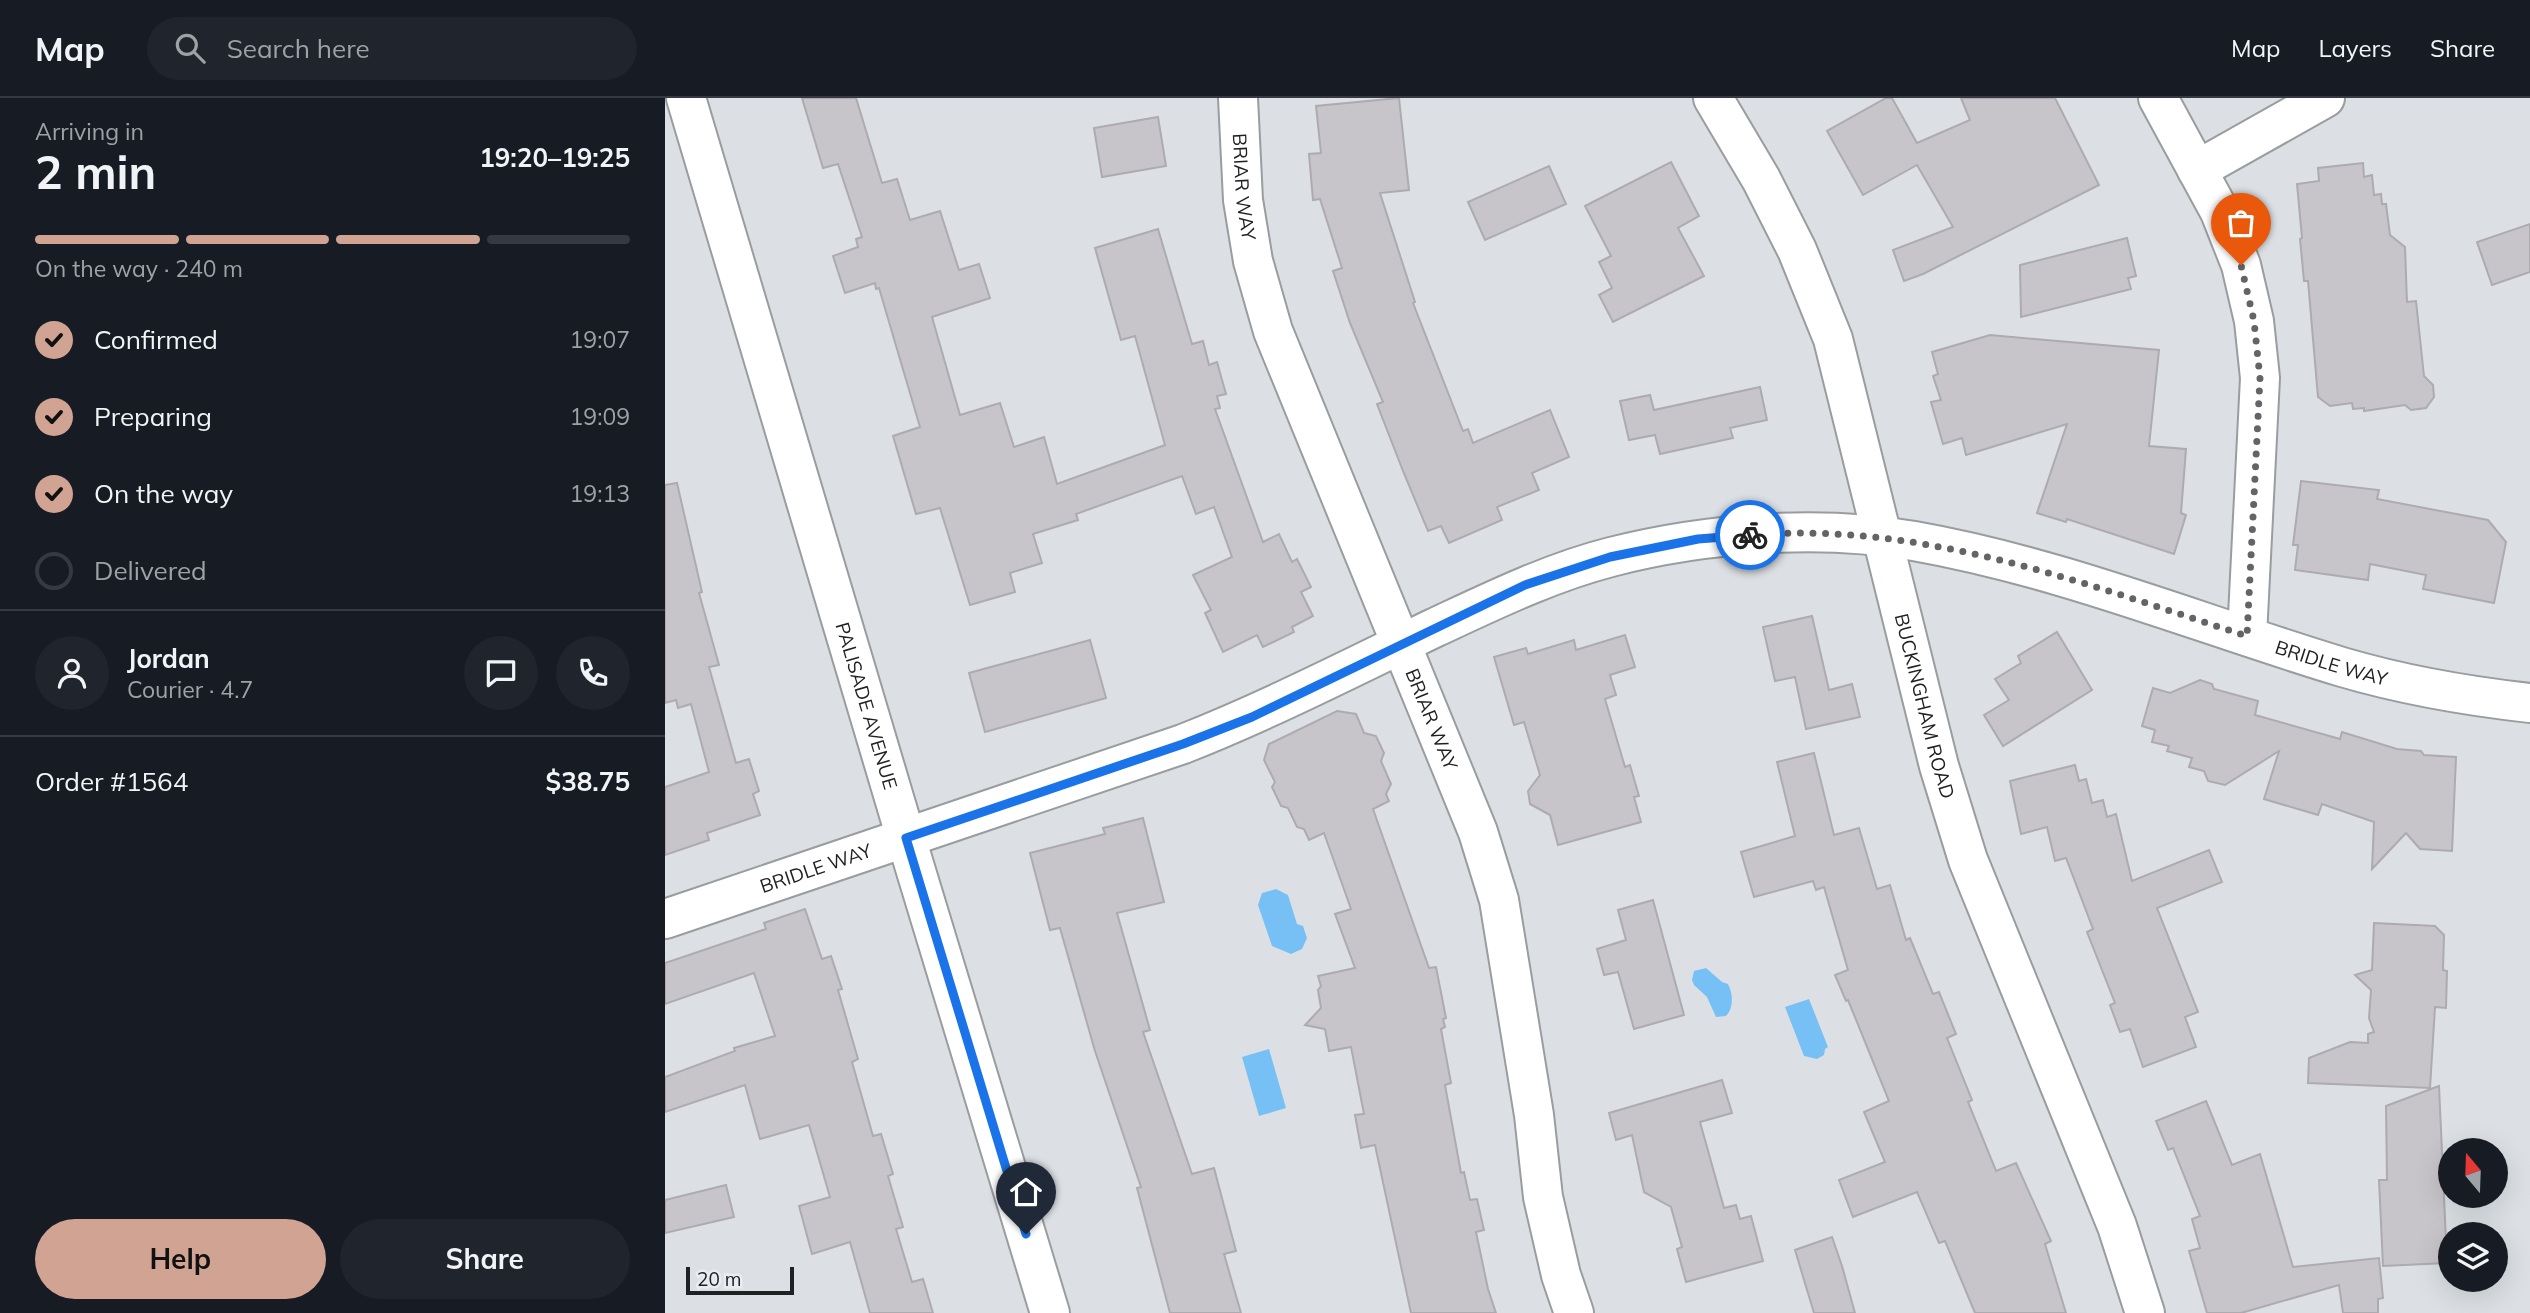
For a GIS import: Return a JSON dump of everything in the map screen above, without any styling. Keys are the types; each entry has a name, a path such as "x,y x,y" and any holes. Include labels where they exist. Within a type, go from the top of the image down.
{"street":[{"name":"PALISADE AVENUE","path":"686,98 1050,1313"},
{"name":"BRIAR WAY","path":"1238,98 1243,200 1253,261 1273,331 1478,832 1499,900 1534,1115 1543,1197 1561,1275 1574,1313"},
{"name":"BUCKINGHAM ROAD","path":"1713,98 1761,179 1797,250 1833,339 1939,766 1968,860 2117,1226 2145,1313"},
{"path":"2158,98 2220,212 2241,265 2254,321 2260,378 2247,636"},
{"path":"2197,170 2325,98"},
{"name":"BRIDLE WAY","path":"665,919 1183,744 1252,717 1525,585 1610,557 1698,539 1787,532 1913,541 2025,565 2345,668 2472,696 2530,703"}],"water":[{"path":"1276,889 1288,895 1297,924 1303,926 1307,938 1302,949 1291,954 1272,946 1258,905 1262,893"},
{"path":"1706,968 1730,988 1731,1005 1726,1016 1716,1017 1707,997 1694,985 1694,971"},
{"path":"1809,999 1828,1047 1824,1055 1817,1059 1804,1056 1785,1007"},
{"path":"1269,1049 1286,1108 1259,1116 1242,1057"}],"building":[{"path":"802,98 856,98 882,183 897,179 910,220 940,211 959,270 979,264 990,298 932,317 960,415 1000,403 1014,447 1044,437 1057,484 1165,445 1135,336 1121,340 1095,248 1158,229 1192,344 1203,341 1209,365 1217,362 1226,394 1217,396 1220,408 1215,409 1263,542 1279,534 1292,562 1297,559 1311,587 1301,592 1313,616 1292,627 1294,632 1263,647 1257,635 1223,652 1205,613 1211,610 1193,575 1232,557 1214,507 1196,514 1182,476 1076,514 1078,520 1033,534 1042,563 1010,573 1015,592 970,605 940,508 916,514 893,436 920,427 879,288 876,289 875,283 845,293 833,256 858,247 856,239 862,237 838,164 823,168"},
{"path":"1399,98 1409,190 1380,193 1415,302 1413,303 1463,431 1468,429 1473,443 1550,410 1569,457 1532,473 1539,490 1497,507 1502,520 1449,543 1441,526 1428,531 1403,471 1377,404 1383,402 1350,323 1333,271 1342,268 1320,199 1313,200 1309,154 1321,153 1316,106"},
{"path":"1886,98 1892,98 1917,143 1970,120 1961,98 2055,98 2099,185 1923,274 1904,281 1893,250 1953,227 1917,165 1863,195 1827,131"},
{"path":"1158,117 1166,166 1102,177 1094,128"},
{"path":"1671,162 1699,216 1678,228 1704,276 1613,322 1599,295 1612,288 1599,262 1611,256 1585,206"},
{"path":"2363,163 2364,177 2372,175 2374,195 2381,194 2382,204 2386,204 2390,235 2405,247 2407,302 2416,301 2424,376 2433,385 2434,397 2426,408 2411,410 2405,405 2364,411 2364,408 2353,409 2352,403 2330,406 2318,397 2308,281 2304,281 2297,184 2319,181 2318,168"},
{"path":"1549,166 1566,204 1485,240 1468,202"},
{"path":"2530,224 2530,272 2492,285 2477,242"},
{"path":"2127,238 2136,276 2128,278 2131,289 2021,317 2020,265"},
{"path":"1990,335 2159,350 2149,446 2186,449 2181,513 2186,515 2174,554 2067,519 2066,522 2037,513 2067,424 1966,455 1962,438 1943,444 1931,402 1941,400 1933,376 1938,374 1932,352"},
{"path":"1760,387 1767,420 1730,428 1733,438 1660,454 1655,435 1629,440 1620,401 1650,395 1654,410"},
{"path":"2301,481 2379,490 2377,499 2488,520 2506,542 2494,603 2423,589 2426,575 2370,564 2368,580 2295,570 2298,545 2293,545"},
{"path":"677,483 702,592 699,593 719,665 709,667 736,763 749,759 759,791 753,794 760,815 707,833 709,840 665,855 665,787 709,772 691,704 678,708 676,700 665,703 665,485"},
{"path":"1812,616 1829,690 1852,684 1860,717 1806,729 1795,677 1775,681 1763,627"},
{"path":"2057,632 2092,690 2003,746 1984,715 2009,700 1995,679 2021,663 2018,656"},
{"path":"1625,635 1635,667 1610,675 1616,695 1605,699 1625,767 1630,765 1639,796 1634,797 1641,822 1558,845 1550,815 1530,804 1528,791 1540,775 1524,722 1514,725 1494,657 1526,648 1528,654 1574,640 1576,650"},
{"path":"1090,640 1106,698 985,732 969,673"},
{"path":"2200,680 2212,684 2214,689 2258,701 2255,715 2340,739 2342,732 2397,749 2421,751 2424,755 2456,757 2452,851 2420,849 2406,833 2372,869 2374,822 2322,804 2318,815 2264,799 2279,751 2225,785 2208,781 2204,771 2189,767 2192,758 2167,751 2169,746 2152,742 2155,730 2142,726 2153,688 2170,693"},
{"path":"1337,711 1356,714 1364,733 1376,736 1384,753 1381,761 1391,784 1386,794 1389,801 1373,809 1429,968 1436,967 1446,1018 1443,1019 1445,1027 1441,1029 1451,1083 1445,1085 1461,1173 1464,1172 1470,1200 1477,1199 1484,1230 1476,1232 1496,1313 1411,1313 1375,1145 1361,1148 1355,1115 1364,1114 1351,1047 1329,1051 1325,1029 1305,1025 1321,1008 1318,976 1355,968 1335,914 1351,909 1324,833 1309,840 1304,829 1297,827 1288,808 1281,806 1272,787 1275,782 1264,760 1269,744"},
{"path":"1814,753 1834,835 1859,828 1877,889 1890,885 1906,940 1910,938 1933,994 1939,992 1956,1034 1947,1038 1972,1100 1968,1102 1996,1171 2016,1163 2051,1241 2045,1244 2066,1313 1975,1313 1945,1241 1939,1243 1917,1192 1853,1217 1839,1180 1885,1162 1864,1112 1889,1101 1848,1000 1846,1001 1835,975 1848,970 1824,887 1816,890 1813,881 1754,897 1741,852 1795,836 1777,762"},
{"path":"2075,765 2079,781 2086,779 2092,803 2103,800 2107,817 2116,814 2132,881 2209,850 2222,882 2157,908 2198,1012 2185,1017 2196,1047 2143,1067 2130,1029 2120,1032 2110,1005 2115,1003 2087,932 2093,929 2066,858 2055,861 2047,827 2021,834 2010,781"},
{"path":"1143,818 1164,902 1117,913 1150,1030 1143,1032 1192,1174 1214,1168 1236,1251 1224,1254 1241,1313 1170,1313 1137,1188 1141,1187 1095,1051 1060,928 1050,930 1030,853 1105,834 1103,828"},
{"path":"1653,900 1684,1015 1634,1029 1618,972 1604,975 1597,949 1626,940 1618,910"},
{"path":"805,909 822,959 831,956 842,989 838,990 858,1059 852,1062 873,1136 881,1134 893,1174 888,1176 903,1227 896,1229 912,1282 923,1279 933,1313 870,1313 850,1242 812,1254 799,1206 830,1197 809,1125 760,1139 745,1085 665,1112 665,1077 735,1051 734,1048 775,1036 754,973 665,1004 665,963 766,929 764,923"},
{"path":"2374,923 2435,926 2444,935 2446,1008 2435,1007 2430,1088 2308,1083 2309,1058 2350,1042 2368,1043 2368,1034 2374,1032 2369,1018 2371,990 2355,975 2372,970"},
{"path":"1722,1080 1732,1113 1700,1122 1724,1208 1736,1205 1740,1219 1751,1216 1763,1261 1686,1282 1677,1249 1682,1247 1671,1207 1644,1192 1632,1135 1616,1140 1609,1113"},
{"path":"2439,1086 2441,1138 2438,1138 2438,1208 2445,1208 2445,1222 2438,1222 2438,1263 2383,1266 2379,1180 2387,1180 2386,1106"},
{"path":"2206,1101 2232,1165 2260,1154 2293,1267 2379,1258 2383,1298 2378,1299 2378,1313 2343,1313 2339,1285 2241,1313 2207,1313 2189,1251 2200,1248 2192,1219 2200,1216 2173,1148 2168,1150 2156,1121"},
{"path":"726,1185 734,1217 665,1233 665,1200"},
{"path":"1832,1237 1855,1313 1814,1313 1795,1250"}],"way so far":[{"path":"1750,535 1787,532 1913,541 2025,565 2247,636 2260,378 2254,321 2241,265"}],"route":[{"path":"1026,1234 906,838 1183,744 1252,717 1525,585 1610,557 1698,539 1750,535"}]}
